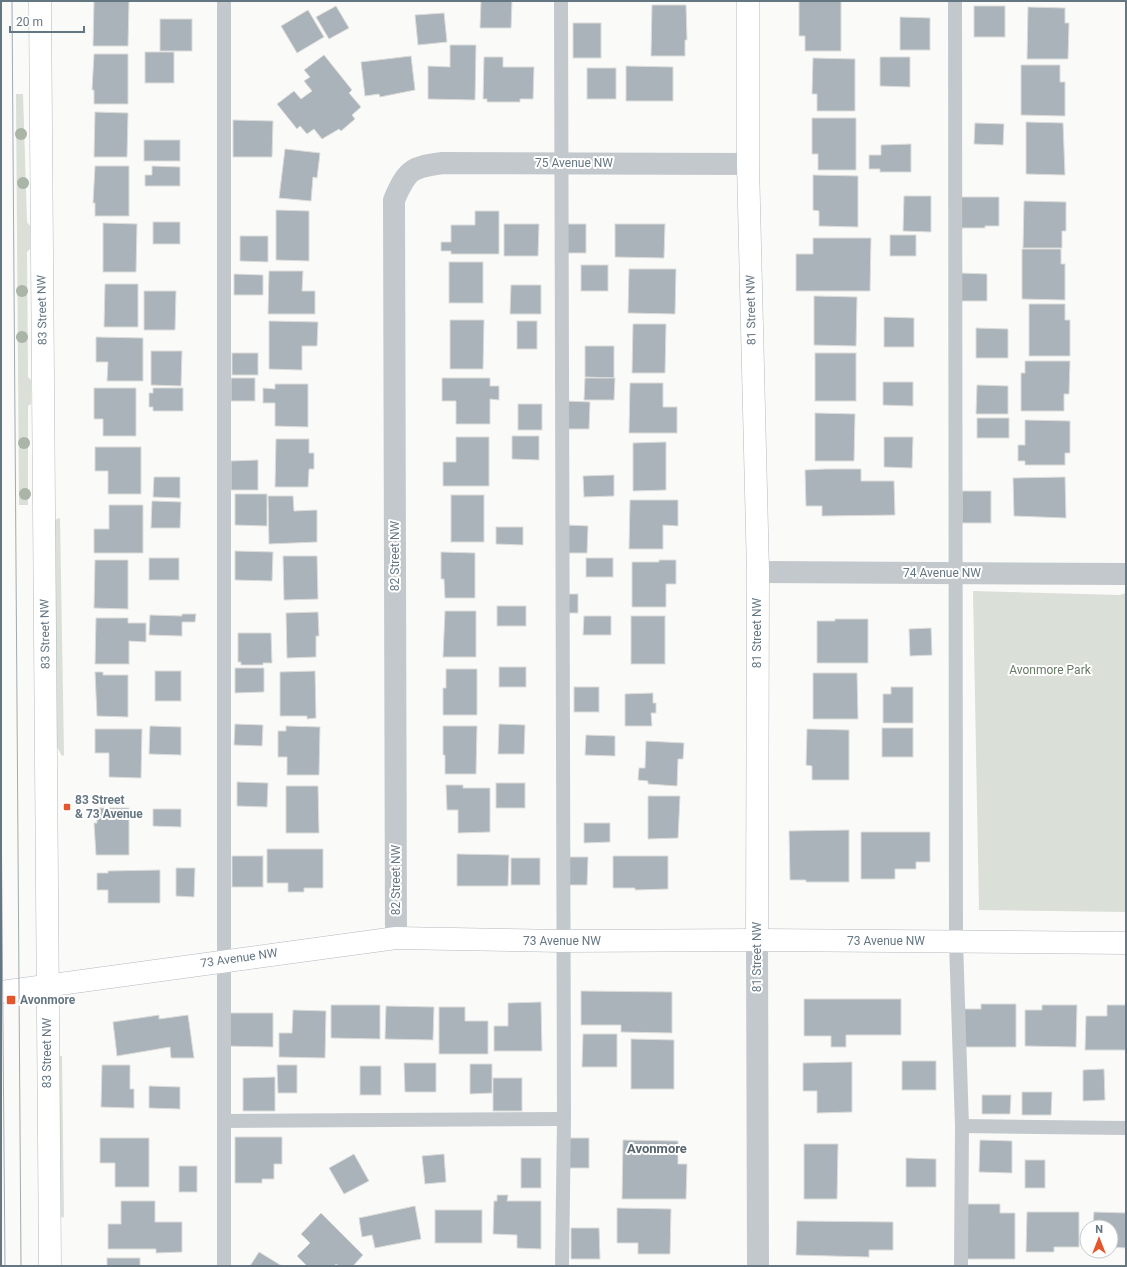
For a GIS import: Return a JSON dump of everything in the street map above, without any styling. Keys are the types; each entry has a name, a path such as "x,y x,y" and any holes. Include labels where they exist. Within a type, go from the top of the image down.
{"street":[{"name":"83 Street NW","path":"40,1 48,986 47,1044 50,1266"},
{"name":"81 Street NW","path":"748,1 748,164 758,572 758,1266"},
{"name":"75 Avenue NW","path":"404,177 420,166 443,163 748,164"},
{"name":"82 Street NW","path":"396,938 394,200 404,177"},
{"name":"74 Avenue NW","path":"758,572 1126,574"},
{"name":"73 Avenue NW","path":"1,992 224,960 396,938 562,941 757,940 1126,943"}],"lane":[{"path":"224,1 224,1266"},
{"path":"561,1 562,941 564,1119 562,1266"},
{"path":"955,1 956,942 962,1126 962,1266"},
{"path":"224,1120 564,1119"},
{"path":"962,1126 1126,1128"}],"green space":[{"path":"16,94 23,94 27,222 30,226 30,249 27,252 28,377 31,380 31,404 28,406 28,505 19,505"},
{"path":"60,518 64,755 62,756 56,745 54,520"},
{"name":"Avonmore Park","path":"973,591 1120,595 1126,593 1126,912 979,910"},
{"path":"57,1056 62,1056 64,1217 59,1218"}],"building":[{"path":"94,1 129,1 128,46 93,46"},
{"path":"481,1 512,1 511,28 480,28"},
{"path":"799,1 841,1 841,51 805,51 805,36 799,36"},
{"path":"652,5 686,5 687,40 685,40 685,56 651,56"},
{"path":"336,6 349,28 329,39 316,17"},
{"path":"974,6 1005,6 1005,37 974,37"},
{"path":"1028,7 1065,8 1065,23 1069,23 1068,59 1027,59"},
{"path":"308,10 324,37 297,53 281,26"},
{"path":"444,13 447,42 418,45 415,15"},
{"path":"900,17 930,18 930,50 900,50"},
{"path":"160,19 192,19 192,51 160,51"},
{"path":"573,23 601,23 601,58 573,58"},
{"path":"450,45 476,45 475,100 428,99 428,66 450,67"},
{"path":"145,52 174,52 174,83 145,83"},
{"path":"94,54 128,54 128,104 94,104 94,90 92,90"},
{"path":"324,55 352,90 349,93 361,107 352,115 355,119 341,131 339,129 322,139 314,129 307,134 300,126 297,129 277,104 294,91 301,99 312,91 304,81 310,77 304,70"},
{"path":"411,56 415,90 380,97 379,94 365,96 361,62"},
{"path":"484,57 503,57 503,67 534,67 533,99 520,99 520,102 487,102 487,99 483,99"},
{"path":"880,57 910,57 910,87 880,86"},
{"path":"813,58 855,59 855,111 817,111 817,94 812,94"},
{"path":"1021,65 1060,65 1060,82 1065,82 1065,116 1021,115"},
{"path":"626,66 673,67 673,101 626,101"},
{"path":"587,68 616,68 616,99 587,99"},
{"path":"95,112 128,113 127,157 94,157"},
{"path":"812,118 856,118 856,170 818,170 818,154 812,154"},
{"path":"233,120 273,121 272,157 233,157"},
{"path":"1026,122 1063,123 1065,175 1026,174"},
{"path":"975,123 1004,124 1003,145 974,144"},
{"path":"144,140 180,140 180,161 144,161"},
{"path":"911,144 911,172 880,172 880,169 869,169 869,155 881,155 881,145"},
{"path":"285,149 320,153 317,178 313,177 311,201 279,198"},
{"path":"95,166 129,166 129,216 95,216 95,203 93,203"},
{"path":"152,166 180,167 180,186 145,186 145,175 152,175"},
{"path":"813,175 858,176 858,227 819,226 819,211 813,210"},
{"path":"904,196 931,196 931,232 903,231"},
{"path":"956,197 999,197 999,226 985,226 985,228 956,228"},
{"path":"1024,201 1066,202 1066,231 1062,231 1062,248 1023,248"},
{"path":"276,210 309,211 309,261 276,260"},
{"path":"475,211 499,211 499,254 451,254 451,251 441,251 441,242 451,242 451,225 475,225"},
{"path":"153,222 180,222 180,244 153,244"},
{"path":"103,223 137,224 136,272 103,272"},
{"path":"504,224 539,224 538,256 504,256"},
{"path":"564,224 586,224 586,253 564,253"},
{"path":"615,224 665,224 664,258 615,257"},
{"path":"890,235 916,235 916,256 890,256"},
{"path":"240,236 268,236 268,262 240,261"},
{"path":"813,238 871,238 870,291 796,291 796,254 813,254"},
{"path":"1022,249 1061,249 1061,264 1065,264 1065,300 1022,299"},
{"path":"449,262 483,262 483,303 449,303"},
{"path":"581,265 608,265 608,291 581,291"},
{"path":"629,269 676,269 675,314 628,313"},
{"path":"269,271 303,271 302,291 315,291 315,314 268,314"},
{"path":"960,273 987,274 987,301 959,301"},
{"path":"234,274 263,275 263,295 234,295"},
{"path":"105,284 138,284 138,327 104,327"},
{"path":"511,285 541,285 541,314 510,314"},
{"path":"144,291 176,291 175,330 144,330"},
{"path":"814,296 857,297 856,346 814,345"},
{"path":"1029,304 1065,304 1065,320 1070,320 1070,356 1029,356"},
{"path":"884,317 914,318 914,347 884,347"},
{"path":"450,320 484,320 483,369 450,369"},
{"path":"269,321 318,322 317,346 302,346 302,370 269,369"},
{"path":"517,321 537,321 537,349 517,349"},
{"path":"633,324 666,324 665,373 632,373"},
{"path":"976,328 1008,329 1008,358 976,358"},
{"path":"96,337 143,338 143,381 107,381 108,362 96,362"},
{"path":"585,346 614,346 614,378 585,377"},
{"path":"151,351 182,351 181,386 151,385"},
{"path":"232,353 258,353 258,375 232,375"},
{"path":"815,353 856,353 856,401 815,401"},
{"path":"1025,361 1070,361 1069,394 1064,394 1064,411 1021,411 1021,373 1025,373"},
{"path":"231,378 255,378 255,401 231,401"},
{"path":"442,378 490,378 490,386 499,386 499,400 490,399 490,424 456,424 456,401 442,401"},
{"path":"585,378 615,378 614,400 584,400"},
{"path":"883,382 913,382 913,406 883,405"},
{"path":"630,383 663,383 663,407 677,407 677,433 629,433"},
{"path":"275,384 308,384 308,427 275,426 275,403 263,403 263,388 275,389"},
{"path":"977,385 1008,386 1008,414 976,414"},
{"path":"94,388 136,388 136,436 103,436 103,419 94,419"},
{"path":"153,388 183,388 183,411 153,411 153,407 149,407 149,393 153,393"},
{"path":"565,401 590,402 589,429 565,429"},
{"path":"518,404 542,404 542,430 518,430"},
{"path":"815,413 855,414 854,461 815,461"},
{"path":"977,418 1009,418 1009,438 977,438"},
{"path":"1025,420 1070,421 1070,453 1065,453 1065,465 1025,465 1025,461 1018,461 1018,445 1025,445"},
{"path":"512,436 539,436 539,460 512,459"},
{"path":"456,437 489,437 489,486 443,486 443,462 456,462"},
{"path":"884,437 913,437 912,468 884,467"},
{"path":"276,439 309,439 309,453 314,453 314,469 309,469 308,487 275,487"},
{"path":"666,442 666,490 633,491 633,443"},
{"path":"95,447 141,447 141,494 108,494 108,471 95,471"},
{"path":"258,460 258,490 231,490 231,461"},
{"path":"861,469 861,481 894,481 895,515 822,516 822,506 806,506 805,470"},
{"path":"614,475 614,496 584,497 583,476"},
{"path":"154,477 180,477 180,498 153,497"},
{"path":"1065,477 1066,518 1014,516 1013,478"},
{"path":"962,491 991,491 991,523 962,523"},
{"path":"235,494 267,494 267,526 235,525"},
{"path":"451,495 484,495 484,542 451,542"},
{"path":"268,496 293,496 294,511 317,510 317,542 269,544"},
{"path":"630,500 678,500 678,526 663,525 663,549 629,549"},
{"path":"152,501 181,502 180,528 151,528"},
{"path":"109,505 143,505 143,553 94,553 94,529 109,529"},
{"path":"567,525 588,526 587,553 566,553"},
{"path":"496,527 523,527 523,545 496,544"},
{"path":"235,551 273,552 272,581 235,580"},
{"path":"441,552 475,553 475,598 445,598 444,579 441,579"},
{"path":"283,556 317,556 318,599 284,600"},
{"path":"149,558 179,558 179,580 149,580"},
{"path":"586,558 613,558 613,577 586,577"},
{"path":"95,560 128,560 128,609 94,608"},
{"path":"659,560 676,560 676,584 666,584 666,607 632,607 632,562 659,562"},
{"path":"564,594 578,594 578,613 564,613"},
{"path":"497,606 526,606 526,626 497,626"},
{"path":"445,611 476,611 476,657 443,657"},
{"path":"318,612 319,636 316,636 316,657 287,658 286,613"},
{"path":"182,614 196,614 195,622 182,622 182,636 149,635 150,615 182,616"},
{"path":"584,616 611,616 611,635 583,635"},
{"path":"631,616 665,616 665,664 631,664"},
{"path":"96,618 128,618 128,623 146,623 146,642 129,641 129,664 95,664"},
{"path":"835,619 868,619 868,663 817,663 817,621 835,621"},
{"path":"931,628 932,655 910,656 909,629"},
{"path":"238,633 271,633 272,663 263,663 263,665 241,665 241,662 238,662"},
{"path":"499,667 526,667 526,687 499,687"},
{"path":"235,668 264,668 264,692 235,693"},
{"path":"446,669 477,669 477,715 443,715 443,688 446,688"},
{"path":"155,671 181,671 181,701 155,701"},
{"path":"315,671 316,718 307,719 307,716 280,716 280,672"},
{"path":"95,672 103,672 103,675 128,675 128,717 97,716"},
{"path":"813,673 857,673 858,719 813,719"},
{"path":"574,687 599,687 599,712 574,712"},
{"path":"891,687 913,687 913,723 883,723 883,694 891,694"},
{"path":"653,693 653,703 656,703 656,713 651,713 652,726 625,726 625,694"},
{"path":"235,724 263,725 262,746 234,745"},
{"path":"499,724 525,725 524,754 498,754"},
{"path":"150,726 181,727 181,755 149,754"},
{"path":"286,726 320,727 319,775 287,775 287,757 278,757 278,731 286,731"},
{"path":"443,726 477,726 476,774 445,774 445,755 443,755"},
{"path":"882,728 913,728 913,757 882,757"},
{"path":"95,729 142,729 141,778 109,777 109,753 95,753"},
{"path":"807,729 849,730 849,780 812,780 812,766 806,765"},
{"path":"586,735 615,736 615,756 585,755"},
{"path":"646,741 684,743 683,759 678,759 677,786 648,784 648,781 638,780 639,768 645,768"},
{"path":"237,782 268,783 267,807 237,806"},
{"path":"496,783 525,783 525,808 496,808"},
{"path":"446,785 463,785 463,788 490,788 490,832 458,833 458,810 447,810"},
{"path":"286,786 318,786 319,833 286,833"},
{"path":"648,796 680,796 678,838 648,839"},
{"path":"97,808 129,808 129,855 96,855 94,823 97,823"},
{"path":"153,809 181,809 181,827 153,826"},
{"path":"584,823 610,823 610,842 584,843"},
{"path":"849,830 849,882 806,882 806,880 790,880 789,831"},
{"path":"861,832 930,832 930,862 916,862 916,869 895,869 895,879 861,879"},
{"path":"267,849 323,849 323,888 304,888 304,892 288,892 288,883 267,883"},
{"path":"457,854 509,855 508,886 457,886"},
{"path":"232,856 263,856 263,887 232,887"},
{"path":"613,856 668,856 668,889 635,890 635,888 613,888"},
{"path":"568,857 588,857 587,885 569,885"},
{"path":"511,858 540,858 540,885 511,885"},
{"path":"176,868 195,868 194,897 176,896"},
{"path":"160,870 160,903 108,903 108,890 97,890 97,873 108,873 108,871"},
{"path":"581,991 672,992 672,1033 621,1032 621,1025 581,1025"},
{"path":"804,999 901,999 901,1035 846,1035 846,1047 831,1047 831,1036 804,1036"},
{"path":"541,1002 542,1051 494,1051 494,1026 508,1026 508,1003"},
{"path":"981,1004 1016,1004 1016,1047 964,1047 964,1009 981,1009"},
{"path":"331,1005 380,1005 380,1039 331,1038"},
{"path":"1042,1005 1077,1005 1076,1047 1025,1046 1025,1010 1042,1010"},
{"path":"1107,1005 1126,1005 1126,1050 1085,1050 1086,1016 1107,1016"},
{"path":"386,1006 434,1007 433,1040 385,1039"},
{"path":"439,1007 465,1007 465,1021 488,1021 488,1054 439,1054"},
{"path":"293,1010 326,1011 325,1058 279,1057 279,1033 292,1033"},
{"path":"224,1013 273,1013 273,1047 224,1046"},
{"path":"159,1015 159,1019 188,1015 194,1058 171,1058 170,1047 117,1056 113,1022"},
{"path":"583,1034 617,1034 617,1067 582,1067"},
{"path":"631,1039 674,1040 674,1089 631,1089"},
{"path":"902,1061 936,1061 936,1090 902,1090"},
{"path":"852,1062 852,1112 817,1113 817,1091 803,1091 803,1063"},
{"path":"404,1063 436,1063 436,1092 405,1092"},
{"path":"470,1064 492,1064 492,1093 470,1094"},
{"path":"102,1065 130,1065 130,1089 134,1089 134,1108 101,1107"},
{"path":"277,1065 297,1065 297,1093 278,1093"},
{"path":"360,1066 381,1066 381,1095 360,1095"},
{"path":"1104,1069 1105,1100 1083,1101 1083,1070"},
{"path":"275,1077 275,1111 243,1111 243,1078"},
{"path":"493,1078 522,1078 522,1111 493,1111"},
{"path":"149,1086 180,1087 180,1109 149,1108"},
{"path":"1022,1092 1052,1092 1051,1115 1022,1115"},
{"path":"982,1095 1011,1095 1010,1114 982,1114"},
{"path":"235,1137 282,1137 282,1164 274,1164 274,1179 262,1179 262,1183 235,1183"},
{"path":"100,1138 149,1138 149,1187 115,1187 115,1163 100,1163"},
{"path":"569,1138 589,1138 589,1168 568,1168"},
{"path":"623,1140 678,1141 678,1164 687,1164 686,1199 622,1199"},
{"path":"980,1140 1012,1141 1012,1173 979,1172"},
{"path":"804,1144 838,1144 837,1199 804,1199"},
{"path":"354,1154 369,1181 344,1194 329,1168"},
{"path":"444,1154 446,1182 425,1184 422,1156"},
{"path":"521,1158 541,1158 541,1188 521,1188"},
{"path":"906,1158 936,1159 936,1187 906,1187"},
{"path":"1025,1160 1045,1160 1045,1188 1025,1188"},
{"path":"179,1166 197,1166 197,1192 179,1192"},
{"path":"497,1195 508,1195 507,1201 541,1201 541,1249 517,1248 517,1235 493,1234 494,1201 497,1201"},
{"path":"121,1201 155,1201 155,1222 182,1222 182,1252 156,1253 156,1249 108,1249 108,1224 121,1224"},
{"path":"964,1204 1000,1204 1000,1213 1015,1213 1015,1259 964,1259"},
{"path":"415,1206 421,1239 375,1248 372,1235 362,1237 359,1218"},
{"path":"617,1208 671,1209 670,1254 638,1254 638,1243 617,1243"},
{"path":"435,1210 482,1210 482,1243 435,1243"},
{"path":"1027,1212 1079,1212 1079,1247 1054,1247 1054,1252 1026,1252"},
{"path":"1094,1212 1126,1213 1126,1248 1119,1248 1119,1219 1094,1219"},
{"path":"321,1213 363,1255 353,1266 339,1266 336,1264 334,1266 307,1266 297,1256 310,1243 301,1234"},
{"path":"797,1221 893,1222 893,1250 869,1250 869,1257 796,1255"},
{"path":"571,1228 599,1228 600,1259 571,1259"},
{"path":"259,1252 282,1266 250,1266"},
{"path":"107,1258 140,1258 140,1266 107,1266"}],"tram line":[{"path":"12,1 21,1266"},
{"path":"1,792 5,1266"}],"place":[{"name":"83 Street & 73 Avenue","path":"67,807"},
{"name":"Avonmore","path":"11,1000"}],"district":[{"name":"Avonmore","path":"657,1148"}]}
